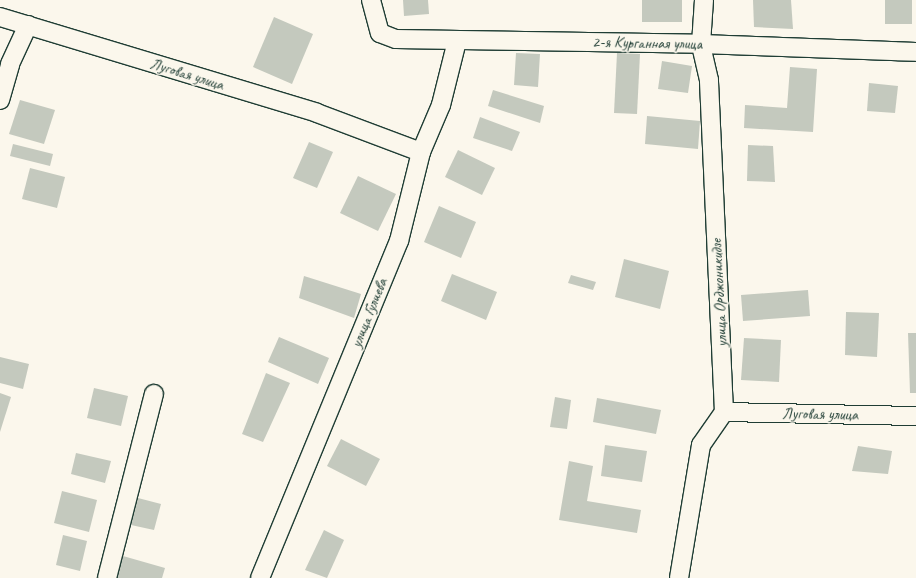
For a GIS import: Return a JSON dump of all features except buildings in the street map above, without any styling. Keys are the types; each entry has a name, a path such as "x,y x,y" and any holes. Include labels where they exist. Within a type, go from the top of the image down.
{"street":[{"name":"2-я Курганная улица","path":"371,0 380,32 396,39 702,44 916,52"},
{"name":"улица Орджоникидзе","path":"704,0 702,44 709,80 724,412"},
{"name":"Луговая улица","path":"0,17 317,113 421,152"},
{"path":"0,100 10,64 28,25"},
{"name":"улица Гулиева","path":"260,578 399,241 421,152 441,105 457,41"},
{"path":"107,578 154,394"},
{"name":"Луговая улица","path":"724,412 916,416"},
{"path":"679,578 701,445 724,412"}]}
